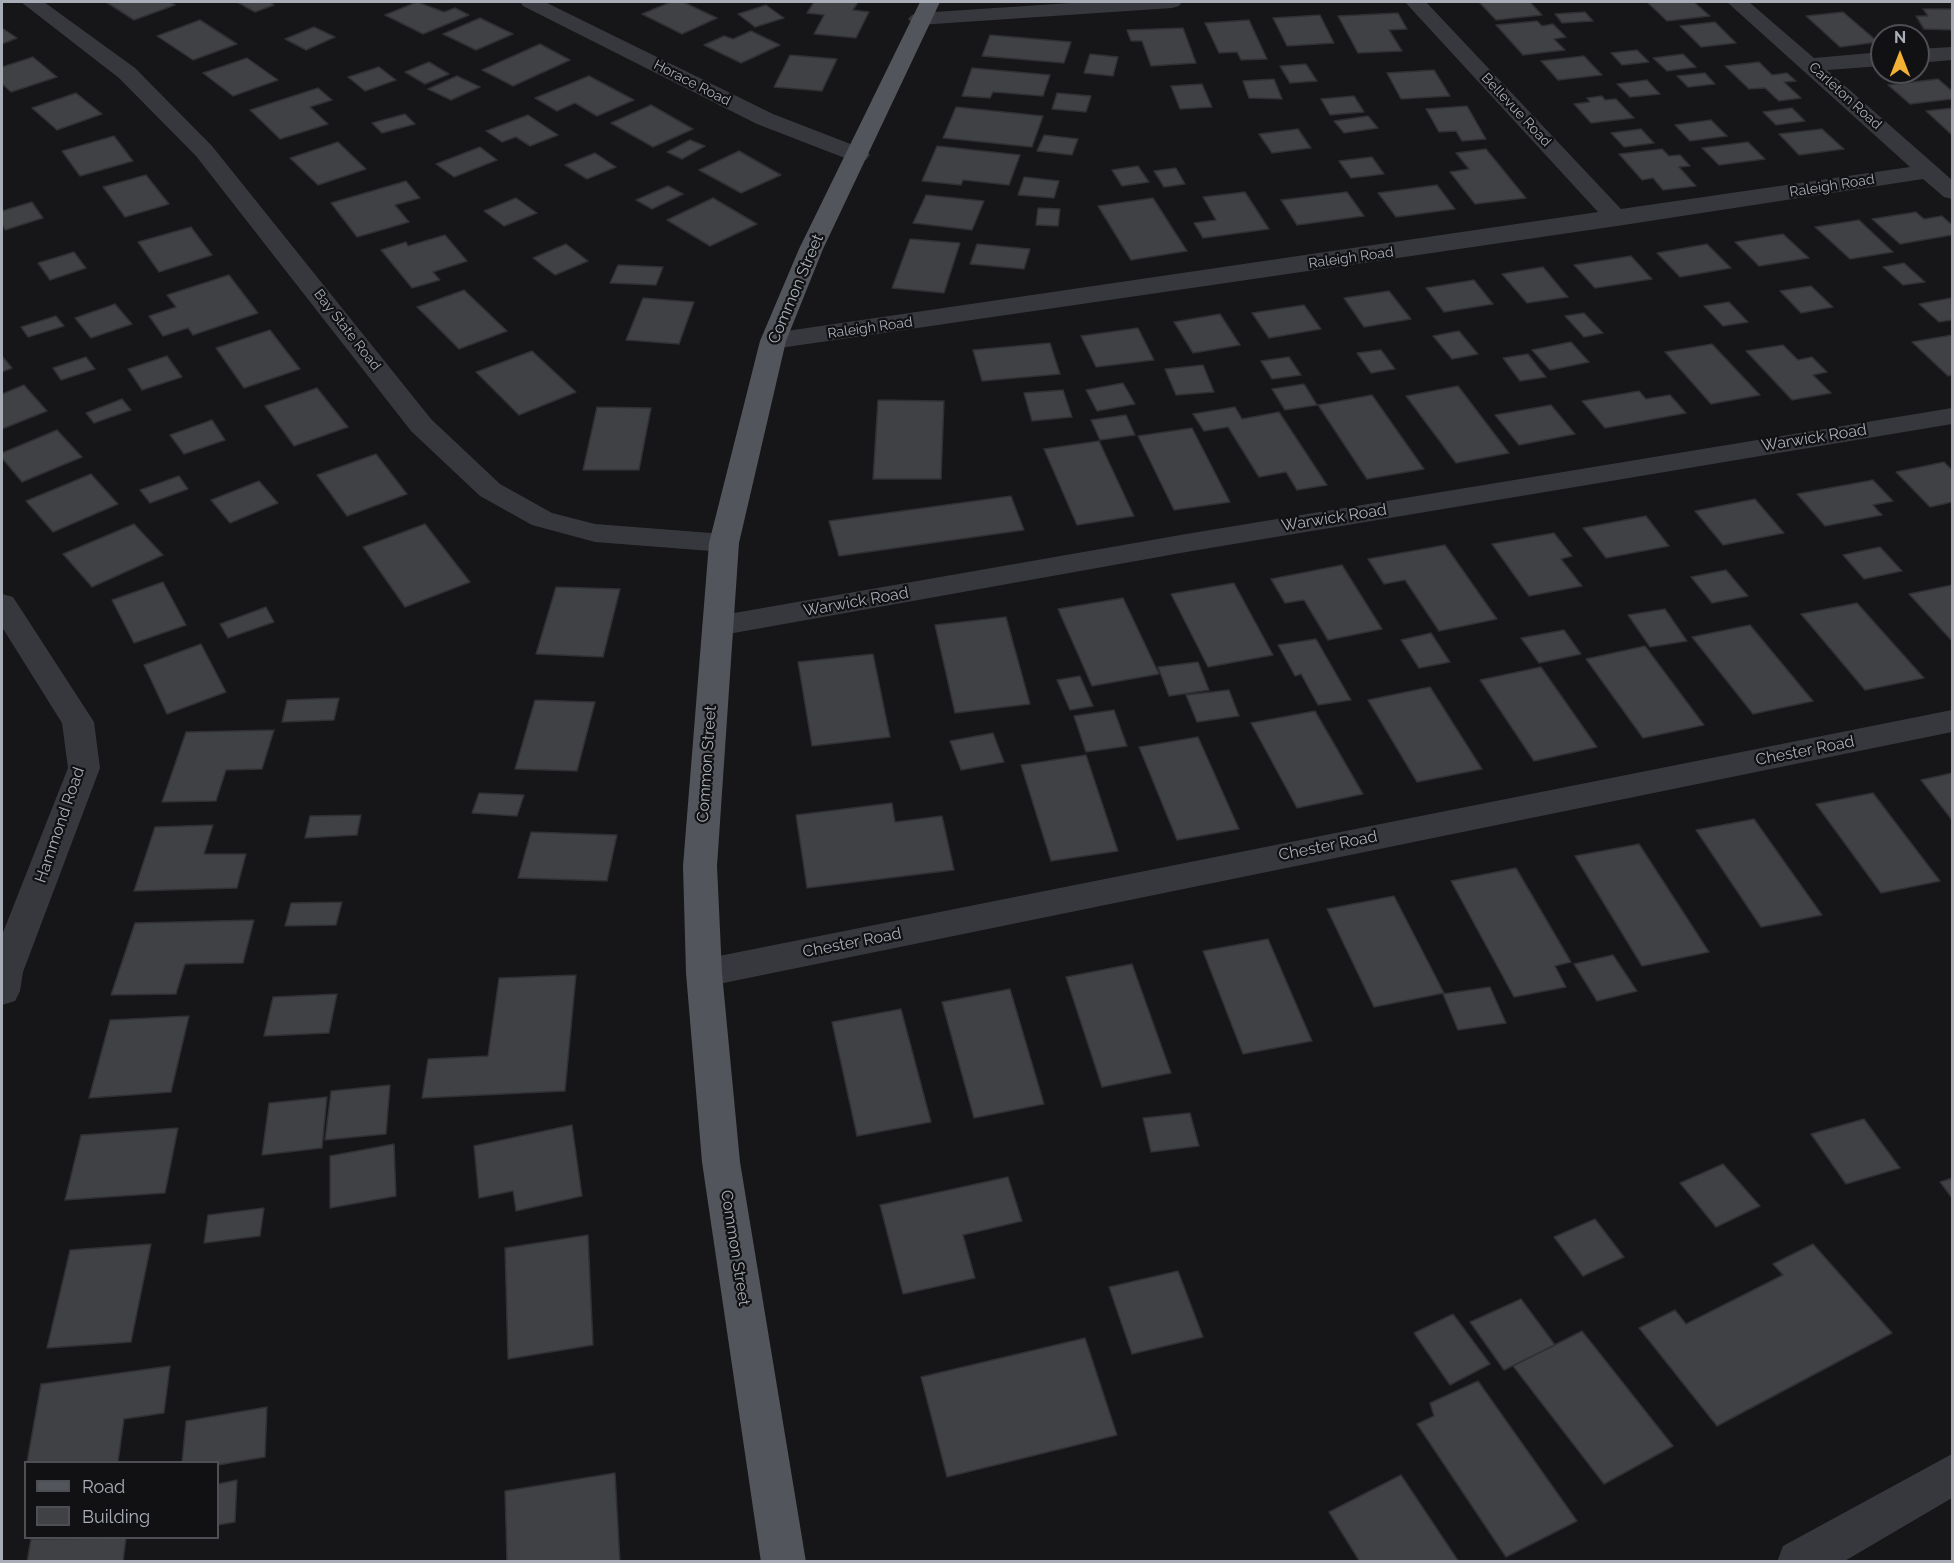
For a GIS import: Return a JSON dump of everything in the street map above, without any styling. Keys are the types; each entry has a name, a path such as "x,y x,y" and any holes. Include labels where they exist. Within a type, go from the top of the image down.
{"main road":[{"name":"Common Street","path":"784,1562 721,1162 713,1094 704,973 700,866 724,543 773,341 811,249 858,155 925,10"}],"street":[{"name":"Bay State Road","path":"31,2 127,74 204,151 422,425 489,490 542,519 595,533 724,543"},
{"name":"Horace Road","path":"530,2 765,119 858,155"},
{"path":"925,10 1172,2"},
{"name":"Bellevue Road","path":"1415,2 1617,219"},
{"name":"Carleton Road","path":"1737,2 1953,192"},
{"path":"1930,56 1953,54"},
{"path":"1811,65 1870,60"},
{"name":"Raleigh Road","path":"773,341 1617,219 1929,171"},
{"name":"Warwick Road","path":"717,626 1192,542 1953,416"},
{"name":"Hammond Road","path":"2,604 78,722 84,768 5,972 2,990"},
{"name":"Chester Road","path":"704,973 1953,721"},
{"path":"1799,1562 1953,1475"}],"building":[{"path":"106,2 170,2 175,5 134,20"},
{"path":"237,2 270,2 274,5 255,12"},
{"path":"417,2 444,12 455,8 469,15 423,34 385,15"},
{"path":"671,2 683,2 717,18 682,34 642,14"},
{"path":"814,2 858,2 853,10 869,12 856,38 814,34 824,15 807,13"},
{"path":"1479,2 1530,2 1542,15 1496,20"},
{"path":"1647,2 1694,2 1710,16 1667,21"},
{"path":"766,5 784,18 755,27 738,14"},
{"path":"1923,9 1952,9 1952,30 1930,29 1930,24 1921,24 1916,16 1928,16"},
{"path":"1585,12 1593,21 1562,23 1555,14"},
{"path":"1843,12 1870,35 1870,43 1840,47 1806,16"},
{"path":"1398,13 1407,29 1389,30 1402,51 1358,53 1338,16"},
{"path":"1320,15 1334,43 1287,46 1273,18"},
{"path":"480,18 513,34 476,50 443,34"},
{"path":"200,20 237,44 193,60 157,36"},
{"path":"1249,20 1267,59 1241,60 1237,52 1219,53 1205,23"},
{"path":"1537,21 1542,26 1553,24 1566,37 1554,39 1565,50 1523,55 1496,25"},
{"path":"1715,22 1736,43 1701,47 1680,26"},
{"path":"314,27 335,37 306,50 285,39"},
{"path":"2,28 17,38 2,44"},
{"path":"1183,28 1196,63 1151,66 1142,41 1131,41 1127,30"},
{"path":"751,31 780,45 741,63 704,45 724,36 733,39"},
{"path":"990,35 1071,42 1064,63 982,56"},
{"path":"540,44 570,60 513,86 482,70"},
{"path":"1637,50 1649,62 1622,65 1611,53"},
{"path":"1090,54 1118,57 1113,76 1084,73"},
{"path":"1683,54 1696,67 1667,71 1653,58"},
{"path":"790,55 837,59 822,91 774,87"},
{"path":"1584,56 1602,75 1558,80 1541,61"},
{"path":"33,57 57,77 11,92 2,84 2,67"},
{"path":"247,58 278,80 233,96 203,73"},
{"path":"429,62 449,74 425,84 405,72"},
{"path":"1759,62 1772,75 1787,73 1796,81 1784,82 1801,98 1779,101 1765,88 1749,89 1725,66"},
{"path":"1306,64 1317,81 1290,83 1280,66"},
{"path":"379,67 396,80 365,91 348,77"},
{"path":"972,68 1050,75 1043,96 993,92 990,98 962,96"},
{"path":"1434,70 1450,96 1401,99 1387,73"},
{"path":"1705,73 1715,84 1688,87 1677,76"},
{"path":"457,76 480,87 451,100 428,89"},
{"path":"589,76 634,100 597,116 575,103 557,111 535,98"},
{"path":"1274,79 1282,99 1249,98 1243,81"},
{"path":"1938,79 1952,91 1952,99 1910,104 1888,85 1930,84 1930,80"},
{"path":"1647,80 1660,94 1630,97 1617,84"},
{"path":"1202,84 1212,107 1180,109 1171,86"},
{"path":"318,88 332,100 310,107 328,124 280,139 250,110"},
{"path":"76,93 102,114 57,130 32,108"},
{"path":"1057,93 1091,96 1086,112 1052,109"},
{"path":"1354,96 1364,112 1330,115 1321,99"},
{"path":"1602,96 1605,100 1616,99 1634,118 1591,123 1574,104 1590,102 1587,98"},
{"path":"651,105 693,129 653,147 611,123"},
{"path":"1467,106 1486,139 1462,141 1456,131 1439,132 1426,109"},
{"path":"956,107 1043,116 1032,147 943,138"},
{"path":"1792,108 1805,121 1776,125 1763,112"},
{"path":"1952,108 1952,135 1926,111"},
{"path":"405,114 415,124 382,133 372,123"},
{"path":"528,115 558,135 530,146 516,137 502,142 486,131"},
{"path":"1368,116 1378,128 1344,133 1334,121"},
{"path":"1711,120 1727,136 1690,141 1675,125"},
{"path":"1298,129 1311,148 1272,153 1259,134"},
{"path":"1641,129 1654,143 1624,147 1611,133"},
{"path":"1822,129 1844,149 1799,155 1779,134"},
{"path":"1044,135 1078,139 1072,155 1037,151"},
{"path":"114,136 133,161 80,176 62,151"},
{"path":"690,140 705,146 682,159 667,152"},
{"path":"338,142 366,169 318,185 290,158"},
{"path":"1748,142 1765,159 1719,165 1702,148"},
{"path":"937,146 1020,155 1009,185 963,180 961,185 922,181"},
{"path":"480,147 497,160 454,177 436,164"},
{"path":"1486,149 1526,198 1475,204 1450,172 1469,169 1456,153"},
{"path":"1662,149 1669,156 1680,155 1690,166 1679,167 1696,186 1663,190 1653,178 1642,180 1619,154"},
{"path":"739,151 781,175 741,193 699,170"},
{"path":"595,153 616,167 587,179 565,165"},
{"path":"1372,157 1384,174 1351,178 1339,161"},
{"path":"1138,166 1149,182 1122,186 1112,170"},
{"path":"1176,168 1185,184 1164,187 1154,171"},
{"path":"146,175 169,204 125,217 103,187"},
{"path":"1024,177 1059,181 1054,198 1018,195"},
{"path":"406,181 420,198 395,205 409,222 357,237 331,203"},
{"path":"1437,185 1455,209 1396,217 1378,193"},
{"path":"668,186 683,194 652,209 636,200"},
{"path":"1245,192 1269,229 1203,238 1194,223 1216,220 1203,197"},
{"path":"1347,192 1364,216 1297,225 1281,200"},
{"path":"926,195 984,201 972,230 913,223"},
{"path":"516,198 537,213 504,226 484,211"},
{"path":"713,198 757,224 710,246 667,220"},
{"path":"1153,198 1187,251 1131,260 1098,206"},
{"path":"32,202 43,218 5,230 2,224 2,211"},
{"path":"1038,208 1060,209 1058,226 1036,225"},
{"path":"1916,212 1924,219 1942,216 1952,225 1952,235 1900,244 1872,219"},
{"path":"1859,220 1893,252 1850,259 1815,227"},
{"path":"191,227 212,255 159,272 138,242"},
{"path":"1783,234 1809,258 1759,266 1735,242"},
{"path":"445,235 467,261 433,272 440,280 412,288 381,250 406,242 408,246"},
{"path":"910,239 960,243 944,293 892,288"},
{"path":"566,244 588,261 555,275 533,258"},
{"path":"977,244 1030,249 1024,269 970,264"},
{"path":"1707,244 1731,268 1680,277 1657,253"},
{"path":"74,252 86,268 50,280 38,263"},
{"path":"1631,256 1652,279 1595,288 1574,265"},
{"path":"1904,263 1925,282 1903,285 1883,267"},
{"path":"618,265 663,267 656,285 610,283"},
{"path":"1543,267 1568,297 1527,303 1502,274"},
{"path":"229,275 258,313 193,335 188,328 163,336 149,316 176,307 167,295"},
{"path":"1474,280 1493,304 1444,312 1426,288"},
{"path":"1811,286 1833,307 1801,313 1780,291"},
{"path":"464,290 507,331 459,349 417,307"},
{"path":"1389,291 1411,319 1364,327 1344,298"},
{"path":"643,298 694,302 679,344 626,340"},
{"path":"1951,298 1952,320 1939,322 1919,304"},
{"path":"1729,302 1748,322 1723,326 1704,306"},
{"path":"115,304 132,324 91,338 75,318"},
{"path":"1304,305 1321,329 1269,338 1252,313"},
{"path":"1584,313 1603,333 1584,337 1565,316"},
{"path":"1220,314 1240,345 1193,353 1174,322"},
{"path":"56,316 64,326 28,337 21,327"},
{"path":"1138,328 1154,360 1096,367 1081,336"},
{"path":"270,330 300,369 244,388 216,348"},
{"path":"1459,331 1478,354 1452,359 1433,336"},
{"path":"1952,335 1952,375 1948,376 1912,342"},
{"path":"1571,342 1589,362 1550,370 1532,350"},
{"path":"1050,343 1060,374 982,381 973,350"},
{"path":"1712,344 1760,395 1711,404 1665,352"},
{"path":"1783,345 1798,360 1812,357 1827,372 1813,375 1831,393 1792,400 1746,351"},
{"path":"1381,350 1395,369 1371,373 1357,353"},
{"path":"532,351 576,392 519,415 476,372"},
{"path":"1528,354 1546,377 1520,381 1503,358"},
{"path":"2,356 12,368 2,372"},
{"path":"167,356 182,377 142,390 128,369"},
{"path":"86,357 95,369 61,380 53,368"},
{"path":"1289,357 1301,375 1272,379 1261,361"},
{"path":"1203,365 1214,392 1176,395 1165,369"},
{"path":"1123,383 1135,404 1097,411 1086,390"},
{"path":"1304,384 1317,405 1285,410 1272,389"},
{"path":"24,385 47,411 2,429 2,394"},
{"path":"1458,386 1509,453 1456,463 1406,396"},
{"path":"317,388 348,427 294,446 265,406"},
{"path":"1063,390 1072,417 1032,421 1024,393"},
{"path":"1639,391 1646,399 1670,395 1686,413 1605,428 1582,401"},
{"path":"1372,395 1424,469 1367,479 1318,405"},
{"path":"122,399 131,410 94,423 86,413"},
{"path":"878,400 944,401 941,479 873,479"},
{"path":"1551,405 1575,434 1519,445 1495,415"},
{"path":"597,407 651,408 639,470 583,470"},
{"path":"1235,407 1242,419 1279,412 1327,485 1297,490 1286,472 1259,477 1228,427 1204,431 1193,414"},
{"path":"1126,415 1135,435 1100,440 1091,420"},
{"path":"212,420 225,440 184,454 170,435"},
{"path":"1192,428 1230,502 1174,510 1138,436"},
{"path":"57,430 82,457 22,482 2,458 2,453"},
{"path":"1099,441 1134,516 1077,525 1044,449"},
{"path":"376,454 407,494 347,516 317,475"},
{"path":"1944,462 1952,470 1952,502 1930,507 1896,472"},
{"path":"91,474 118,504 53,532 26,501"},
{"path":"179,476 188,489 150,503 140,490"},
{"path":"1873,480 1893,501 1873,505 1882,515 1825,526 1797,494"},
{"path":"259,481 278,503 230,523 211,500"},
{"path":"1011,496 1024,530 839,556 829,521"},
{"path":"1755,499 1784,533 1723,545 1695,511"},
{"path":"1646,516 1669,546 1606,558 1583,528"},
{"path":"134,524 163,555 92,587 63,554"},
{"path":"425,524 470,582 405,607 363,547"},
{"path":"1554,533 1572,556 1561,559 1582,586 1529,596 1492,544"},
{"path":"1445,545 1497,619 1439,631 1405,580 1384,584 1368,559"},
{"path":"1880,547 1902,571 1864,579 1843,555"},
{"path":"1342,565 1382,629 1328,640 1304,600 1285,603 1271,579"},
{"path":"1726,570 1748,596 1712,603 1691,577"},
{"path":"163,582 186,625 134,643 112,600"},
{"path":"1234,583 1273,655 1208,667 1171,594"},
{"path":"1952,585 1952,641 1909,594"},
{"path":"556,587 620,589 603,657 536,654"},
{"path":"1123,598 1159,674 1092,686 1058,609"},
{"path":"1857,603 1924,678 1865,690 1801,614"},
{"path":"266,607 274,622 228,638 220,624"},
{"path":"1665,609 1687,641 1650,647 1628,615"},
{"path":"1006,617 1030,704 955,713 935,625"},
{"path":"1750,625 1813,701 1753,714 1692,637"},
{"path":"1564,630 1581,654 1539,663 1521,638"},
{"path":"1431,633 1450,662 1419,668 1401,640"},
{"path":"1316,639 1351,700 1318,705 1301,674 1295,676 1278,645"},
{"path":"201,644 226,692 167,714 144,665"},
{"path":"1645,646 1704,725 1643,738 1586,659"},
{"path":"873,654 890,737 812,746 798,662"},
{"path":"1198,662 1209,690 1169,696 1158,667"},
{"path":"1541,667 1597,747 1534,761 1480,680"},
{"path":"1080,676 1093,706 1070,710 1057,680"},
{"path":"1430,687 1482,769 1417,782 1368,700"},
{"path":"1229,690 1239,716 1197,722 1186,695"},
{"path":"339,698 334,720 282,722 287,700"},
{"path":"535,700 595,702 577,771 515,769"},
{"path":"1114,710 1127,746 1086,752 1074,716"},
{"path":"1315,711 1363,794 1297,808 1251,723"},
{"path":"274,730 262,769 226,770 216,801 162,802 186,732"},
{"path":"993,733 1004,762 961,770 950,741"},
{"path":"1198,737 1239,829 1177,840 1139,747"},
{"path":"1086,755 1118,851 1051,861 1021,765"},
{"path":"1952,773 1952,820 1921,780"},
{"path":"479,793 524,795 517,816 472,813"},
{"path":"1873,793 1940,881 1881,893 1816,804"},
{"path":"892,803 895,822 942,816 954,870 807,888 796,815"},
{"path":"361,815 357,835 305,838 310,816"},
{"path":"1754,819 1822,915 1761,927 1696,830"},
{"path":"213,825 204,854 246,854 237,888 134,891 155,827"},
{"path":"531,832 617,835 607,881 518,878"},
{"path":"1639,844 1709,952 1642,966 1575,856"},
{"path":"1516,868 1571,962 1555,966 1566,987 1514,997 1451,881"},
{"path":"1394,896 1444,993 1374,1007 1327,909"},
{"path":"342,902 336,925 285,926 291,903"},
{"path":"254,920 243,963 185,964 176,994 111,995 135,923"},
{"path":"1268,939 1312,1041 1243,1054 1203,951"},
{"path":"1613,955 1637,991 1597,1001 1574,964"},
{"path":"1132,964 1171,1073 1102,1087 1066,977"},
{"path":"576,975 565,1091 422,1098 428,1059 488,1056 499,978"},
{"path":"1490,987 1506,1023 1458,1030 1443,994"},
{"path":"1010,989 1044,1104 974,1118 942,1002"},
{"path":"337,994 329,1033 264,1036 273,997"},
{"path":"901,1009 931,1122 857,1136 832,1022"},
{"path":"189,1016 171,1092 89,1098 110,1020"},
{"path":"390,1085 386,1134 325,1140 331,1091"},
{"path":"327,1097 322,1148 262,1155 269,1103"},
{"path":"1190,1113 1199,1146 1151,1152 1143,1118"},
{"path":"1864,1119 1900,1168 1846,1184 1811,1134"},
{"path":"572,1125 582,1196 516,1211 513,1191 479,1198 474,1146"},
{"path":"178,1128 165,1193 65,1200 81,1135"},
{"path":"394,1144 396,1196 330,1208 330,1156"},
{"path":"1723,1164 1760,1206 1716,1227 1680,1183"},
{"path":"1008,1177 1022,1221 963,1235 975,1278 903,1294 880,1205"},
{"path":"1952,1178 1952,1198 1940,1182"},
{"path":"264,1208 260,1236 204,1243 208,1215"},
{"path":"1595,1219 1624,1257 1583,1276 1554,1237"},
{"path":"588,1235 593,1345 508,1359 505,1248"},
{"path":"151,1244 131,1342 47,1348 70,1250"},
{"path":"1813,1244 1892,1333 1717,1426 1639,1328 1675,1310 1686,1324 1783,1275 1773,1264"},
{"path":"1178,1271 1203,1337 1132,1354 1109,1287"},
{"path":"1521,1299 1555,1345 1504,1370 1470,1322"},
{"path":"1453,1314 1490,1364 1450,1385 1414,1333"},
{"path":"1582,1331 1673,1446 1604,1484 1513,1366"},
{"path":"1085,1338 1117,1435 947,1477 921,1377"},
{"path":"170,1366 164,1413 124,1419 118,1461 27,1461 41,1384"},
{"path":"1478,1381 1577,1521 1506,1557 1417,1424 1434,1416 1430,1403"},
{"path":"267,1407 265,1457 219,1465 219,1461 182,1461 186,1421"},
{"path":"615,1473 620,1562 507,1562 505,1491"},
{"path":"1401,1475 1459,1562 1360,1562 1329,1512"},
{"path":"237,1480 235,1522 219,1525 219,1484"},
{"path":"31,1539 126,1539 123,1562 27,1562"}]}
